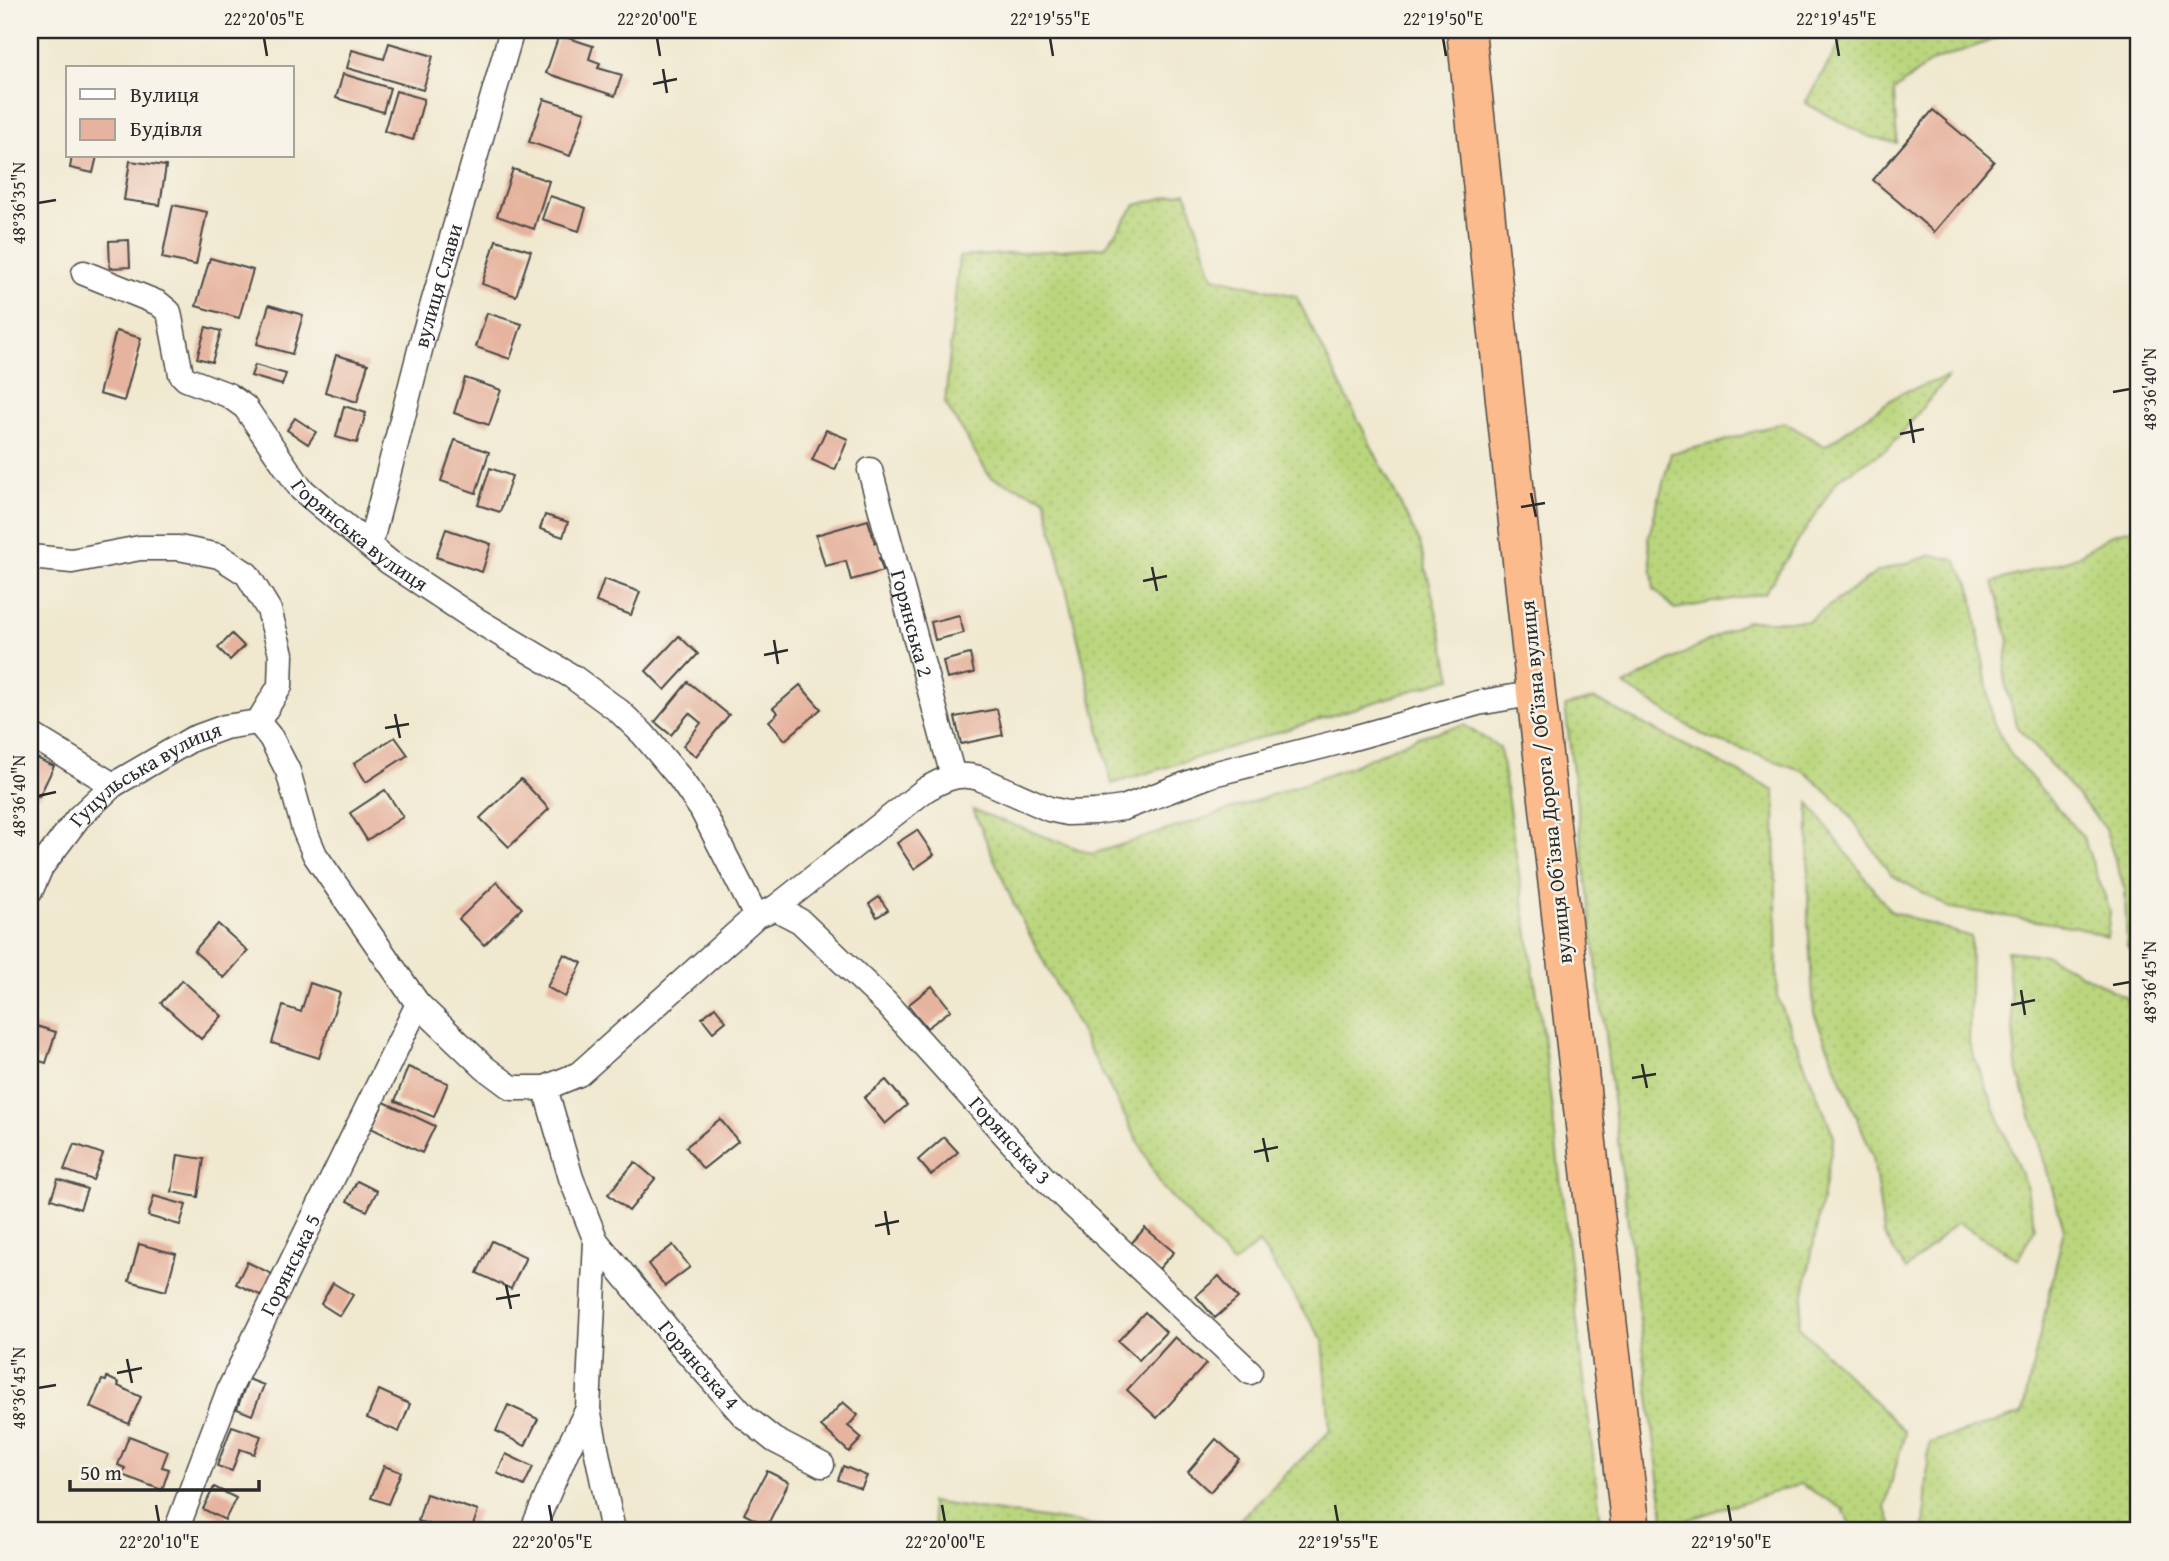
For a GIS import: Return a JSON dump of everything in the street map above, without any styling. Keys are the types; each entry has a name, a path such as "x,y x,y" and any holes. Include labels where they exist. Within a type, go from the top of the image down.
{"highway":[{"name":"вулиця Обʼїзна Дорога / Обʼїзна вулиця","path":"1467,31 1536,693 1631,1531"}],"street":[{"name":"вулиця Слави","path":"370,545 423,338 512,30"},
{"name":"Горянська вулиця","path":"84,273 158,303 169,312 181,374 186,379 228,395 244,407 301,489 412,578 582,684 643,734 702,810 765,912"},
{"name":"Горянська 2","path":"870,470 953,776"},
{"path":"30,557 72,561 140,548 179,548 219,556 247,575 269,610 281,654 280,686 258,722 271,738 288,771 304,829 315,855 418,1004 485,1068 512,1088 545,1088 579,1074 765,912 925,790 953,776 979,778 1049,810 1067,813 1095,812 1122,808 1213,774 1478,703 1536,693"},
{"name":"Гуцульська вулиця","path":"30,892 41,867 78,818 113,785 192,739 225,727 258,722"},
{"path":"30,734 113,785"},
{"name":"Горянська 3","path":"765,912 800,921 886,1003 1043,1177 1250,1372"},
{"name":"Горянська 5","path":"176,1531 229,1390 418,1004"},
{"path":"545,1088 571,1178 596,1241 588,1409 613,1531"},
{"name":"Горянська 4","path":"596,1241 675,1338 744,1416 774,1440 822,1465"},
{"path":"532,1531 588,1409"}],"green space":[{"path":"1848,30 2010,30 2009,34 1931,62 1894,91 1897,143 1870,137 1805,103"},
{"path":"1186,192 1213,277 1296,296 1420,543 1452,678 1112,784 1045,498 990,477 945,403 959,257 1105,247 1136,205"},
{"path":"1948,377 1890,447 1838,479 1765,593 1675,609 1654,589 1648,539 1671,453 1721,442 1784,422 1825,446 1901,393"},
{"path":"2139,527 2139,958 2127,946 2125,890 2104,826 2016,725 2004,678 2009,640 1993,582 2072,559 2113,534"},
{"path":"1932,555 1955,560 1971,588 1993,723 2012,756 2083,837 2110,911 2107,937 2077,927 1950,908 1891,875 1843,807 1804,771 1706,737 1624,685 1746,621 1808,621 1877,572"},
{"path":"1594,699 1775,791 1777,996 1834,1136 1798,1326 1905,1432 1885,1506 1894,1531 1852,1531 1843,1509 1800,1484 1665,1527 1565,706"},
{"path":"1464,725 1500,748 1543,1035 1602,1531 1228,1531 1330,1431 1323,1340 1259,1243 1233,1264 1162,1187 1014,905 973,810 1092,854 1215,815 1348,768 1417,737"},
{"path":"1809,803 1890,911 1971,937 1969,1044 2027,1189 2035,1228 2018,1259 1957,1222 1906,1270 1884,1235 1873,1156 1814,1013 1808,923"},
{"path":"2007,951 2046,955 2125,997 2139,1029 2139,1531 1924,1531 1929,1443 2022,1414 2064,1229 2016,1065"},
{"path":"930,1502 1135,1531 936,1531"}],"building":[{"path":"559,35 593,46 589,59 600,63 598,68 622,75 615,96 546,73"},
{"path":"389,43 433,56 423,90 347,68 352,50 384,59"},
{"path":"343,74 390,88 383,112 336,98"},
{"path":"396,91 424,99 413,140 384,131"},
{"path":"544,99 585,112 570,156 529,142"},
{"path":"1933,110 1994,161 1934,232 1873,180"},
{"path":"72,158 97,158 93,173 70,168"},
{"path":"130,161 166,166 160,205 124,200"},
{"path":"513,169 549,181 534,229 497,216"},
{"path":"550,196 586,208 579,231 542,219"},
{"path":"173,205 207,212 196,265 162,258"},
{"path":"129,240 130,267 110,268 109,241"},
{"path":"496,240 531,251 516,296 482,284"},
{"path":"210,258 253,270 239,318 196,306"},
{"path":"269,305 303,315 292,354 257,344"},
{"path":"487,313 522,324 510,359 476,347"},
{"path":"206,327 221,331 212,362 197,358"},
{"path":"116,331 141,338 124,401 99,394"},
{"path":"336,355 368,364 357,402 325,392"},
{"path":"255,365 286,374 282,385 251,376"},
{"path":"465,378 501,390 489,425 454,413"},
{"path":"344,406 366,413 357,443 336,437"},
{"path":"295,418 316,432 308,444 287,430"},
{"path":"826,430 848,439 835,470 812,460"},
{"path":"455,440 489,452 476,493 441,481"},
{"path":"490,468 512,476 500,512 478,505"},
{"path":"545,515 568,522 563,537 540,529"},
{"path":"868,520 875,543 880,542 884,557 879,558 883,571 851,580 846,561 825,566 816,535"},
{"path":"446,529 491,544 482,572 436,557"},
{"path":"604,579 640,592 631,615 596,602"},
{"path":"959,615 964,633 935,640 931,622"},
{"path":"232,634 244,646 230,660 218,648"},
{"path":"679,636 698,654 665,690 646,671"},
{"path":"970,654 974,673 947,679 943,661"},
{"path":"688,682 729,715 696,756 683,746 701,723 689,713 671,735 655,722"},
{"path":"800,685 821,709 785,740 769,721 778,713 773,708"},
{"path":"997,709 1003,735 961,744 955,717"},
{"path":"395,737 408,755 366,782 354,763"},
{"path":"30,755 54,766 39,797 30,792"},
{"path":"521,779 549,809 509,847 480,818"},
{"path":"385,790 403,817 367,840 350,813"},
{"path":"917,830 934,855 914,869 897,843"},
{"path":"497,882 522,908 484,945 459,919"},
{"path":"879,897 888,910 877,917 869,904"},
{"path":"218,924 248,951 224,978 194,951"},
{"path":"564,954 582,963 565,997 547,987"},
{"path":"182,980 222,1016 201,1039 161,1003"},
{"path":"310,983 340,993 319,1058 272,1043 283,1006 301,1012"},
{"path":"932,986 951,1010 927,1028 908,1005"},
{"path":"715,1007 726,1021 713,1032 702,1018"},
{"path":"30,1024 56,1032 46,1063 30,1058"},
{"path":"408,1067 448,1083 434,1117 395,1101"},
{"path":"886,1080 907,1105 885,1124 864,1098"},
{"path":"384,1102 435,1126 422,1153 371,1128"},
{"path":"720,1119 738,1141 703,1169 686,1147"},
{"path":"944,1137 958,1152 931,1175 918,1160"},
{"path":"74,1144 103,1154 93,1180 64,1170"},
{"path":"178,1155 204,1159 198,1197 172,1192"},
{"path":"635,1162 655,1179 629,1211 608,1194"},
{"path":"58,1179 87,1189 80,1209 51,1199"},
{"path":"357,1181 377,1191 367,1211 347,1201"},
{"path":"154,1196 186,1205 180,1225 148,1216"},
{"path":"1145,1228 1174,1252 1158,1270 1129,1246"},
{"path":"492,1241 526,1257 511,1289 477,1273"},
{"path":"139,1244 176,1254 166,1291 129,1281"},
{"path":"673,1245 690,1267 665,1286 648,1264"},
{"path":"247,1262 272,1274 262,1296 236,1284"},
{"path":"1219,1276 1238,1298 1215,1318 1196,1296"},
{"path":"333,1283 353,1295 340,1316 321,1304"},
{"path":"1145,1312 1166,1332 1139,1360 1118,1341"},
{"path":"1175,1337 1206,1364 1157,1418 1127,1390"},
{"path":"107,1377 119,1383 118,1386 141,1397 129,1424 90,1407 102,1380 106,1381"},
{"path":"248,1379 264,1385 252,1415 237,1409"},
{"path":"379,1390 410,1404 399,1432 367,1418"},
{"path":"843,1402 858,1415 848,1426 862,1438 849,1452 821,1426"},
{"path":"508,1405 538,1419 525,1446 496,1431"},
{"path":"232,1426 261,1436 254,1454 240,1449 232,1471 217,1466"},
{"path":"129,1436 168,1451 162,1467 169,1469 162,1490 122,1475 125,1468 118,1465"},
{"path":"1216,1439 1239,1459 1210,1492 1188,1472"},
{"path":"506,1454 533,1467 524,1486 497,1473"},
{"path":"384,1466 401,1472 388,1504 371,1498"},
{"path":"843,1466 867,1476 861,1489 838,1480"},
{"path":"767,1471 789,1482 767,1526 744,1514"},
{"path":"214,1487 236,1498 225,1520 203,1509"},
{"path":"426,1494 478,1511 471,1531 451,1531 418,1521"}]}
